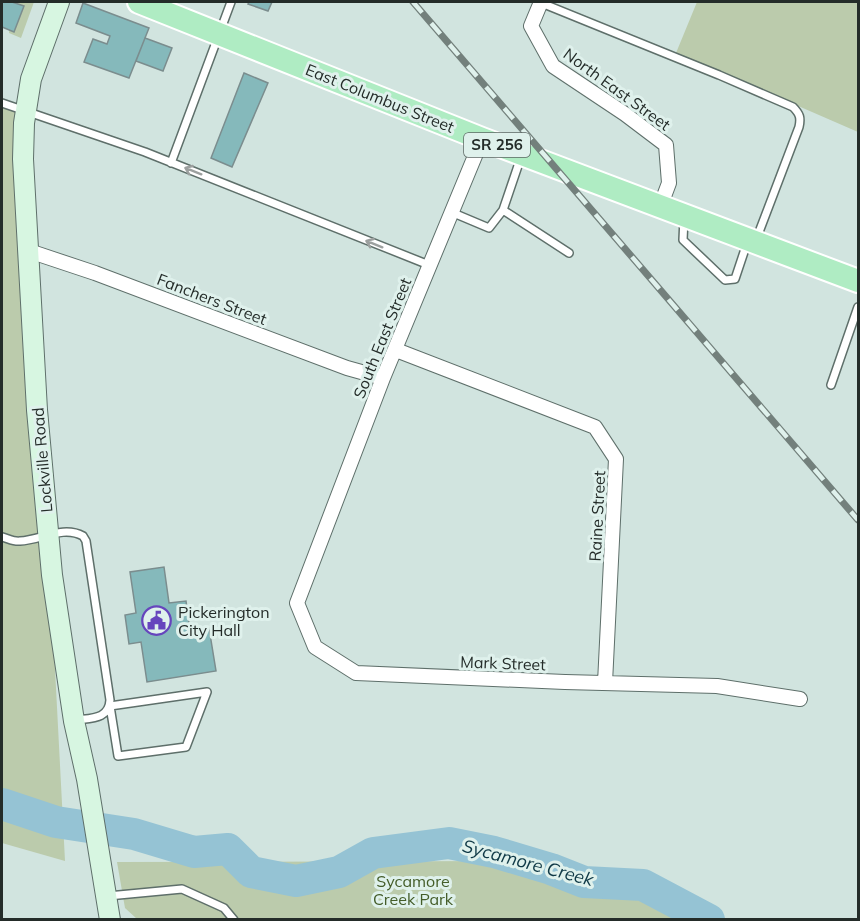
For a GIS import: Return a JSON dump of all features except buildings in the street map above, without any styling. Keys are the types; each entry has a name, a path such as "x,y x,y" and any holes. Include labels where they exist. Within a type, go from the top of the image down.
{"main road":[{"name":"Lockville Road","path":"59,2 31,79 26,112 23,159 28,251 37,410 58,625 74,721 87,779 110,920"},
{"name":"East Columbus Street","path":"139,2 522,155 858,281"}],"street":[{"name":"North East Street","path":"539,2 531,26 553,66 625,114 666,146 669,183 660,207"},
{"name":"South East Street","path":"318,550 383,378 482,139"},
{"name":"Fanchers Street","path":"28,251 95,273 347,368 383,378"},
{"name":"Raine Street","path":"396,350 595,426 616,459 605,683"},
{"name":"Mark Street","path":"318,550 297,603 315,647 356,674 717,686 800,699"}],"lane":[{"path":"171,162 231,2"},
{"path":"539,2 719,75 797,111 801,119 799,127 735,279 725,280 684,240 684,216"},
{"path":"2,103 171,162 429,266"},
{"path":"451,212 489,228 503,210 522,155"},
{"path":"503,210 569,253"},
{"path":"831,385 858,307"},
{"path":"2,537 18,542 48,534 78,533 83,536 86,542 109,687 110,706 118,756 186,747 207,692 110,706"},
{"path":"74,721 100,717 107,712 110,706"},
{"path":"106,896 182,889 224,908 234,920"}],"green space":[{"path":"12,2 34,2 21,38 9,33 9,30 14,32 23,6"},
{"path":"697,2 858,2 858,132 676,53"},
{"path":"2,103 26,112 65,861 2,843"},
{"name":"Sycamore Creek Park","path":"504,861 655,885 709,919 137,919 125,908 117,862"}],"waterway":[{"name":"Sycamore Creek","path":"2,804 56,822 134,834 194,852 228,849 251,872 296,881 339,872 373,853 449,843 494,852 551,869 584,882 643,885 709,920"}],"railway":[{"path":"413,2 858,520"}],"place":[{"name":"Pickerington City Hall","path":"157,621"}]}
